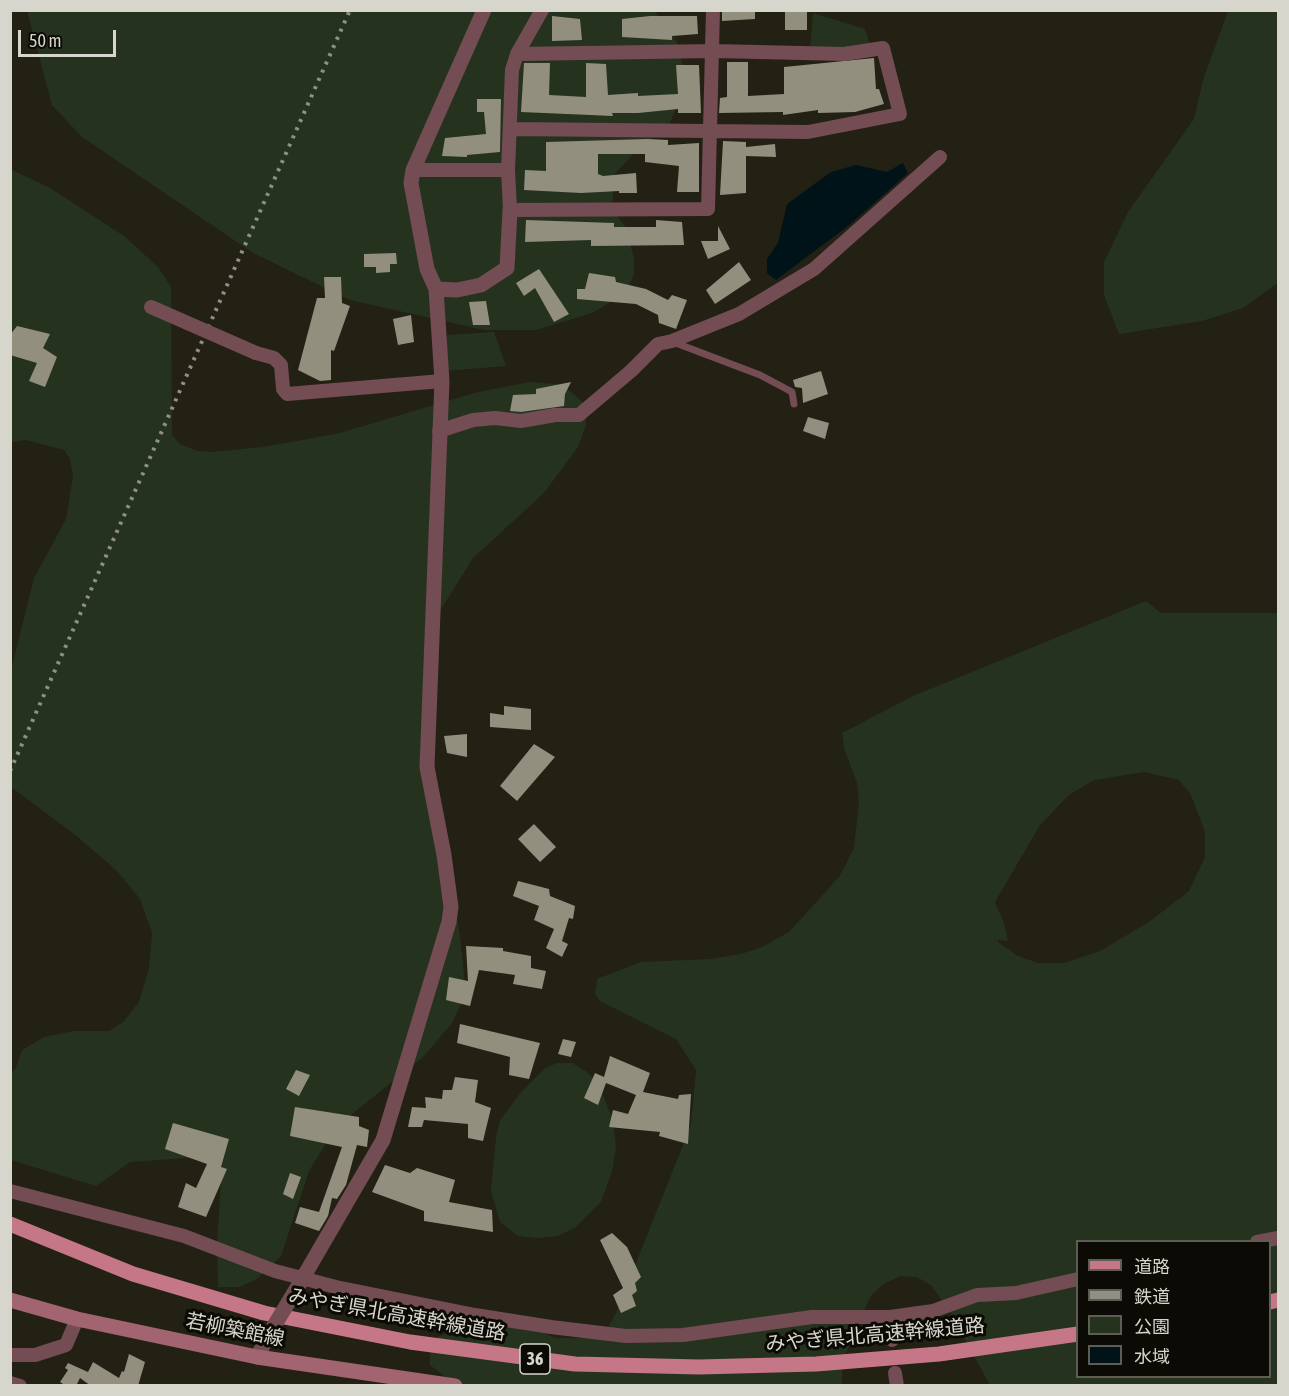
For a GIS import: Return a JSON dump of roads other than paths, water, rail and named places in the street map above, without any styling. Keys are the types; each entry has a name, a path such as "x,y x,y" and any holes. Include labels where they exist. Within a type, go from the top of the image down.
{"main road":[{"name":"みやぎ県北高速幹線道路","path":"10,1224 133,1274 264,1313 410,1342 574,1364 699,1367 816,1364 939,1354 1076,1334"},
{"name":"若柳築館線","path":"10,1300 77,1319 257,1356 455,1386"}],"street":[{"path":"257,1356 383,1140 449,922 451,907 444,855 427,767 442,381 436,289 427,268 411,183 413,170 484,10"},
{"path":"436,289 457,290 481,285 507,268 512,70 517,54 542,10"},
{"path":"510,210 708,209 712,131 713,10"},
{"path":"511,129 808,132 900,114 883,48 844,54 714,51 517,54"},
{"path":"439,431 473,420 495,418 521,422 555,415 579,415 631,371 658,344 672,341 739,314 814,269 940,158"},
{"path":"413,170 508,170"},
{"path":"151,307 256,353 274,358 281,364 283,389 287,394 442,381"},
{"path":"10,1191 184,1236 301,1281 551,1328 626,1335 683,1335 812,1317 890,1317 933,1311 977,1294 1016,1293 1076,1279"},
{"path":"890,1317 892,1340"},
{"path":"10,1355 35,1355 66,1345 77,1319"},
{"path":"10,1383 20,1386"}],"lane":[{"path":"672,341 760,375 792,392 794,404"}],"water":[{"path":"903,163 908,173 848,226 776,280 767,273 767,259 778,243 787,204 831,172 856,165 887,172"}],"railway":[{"path":"10,771 350,10"}]}
